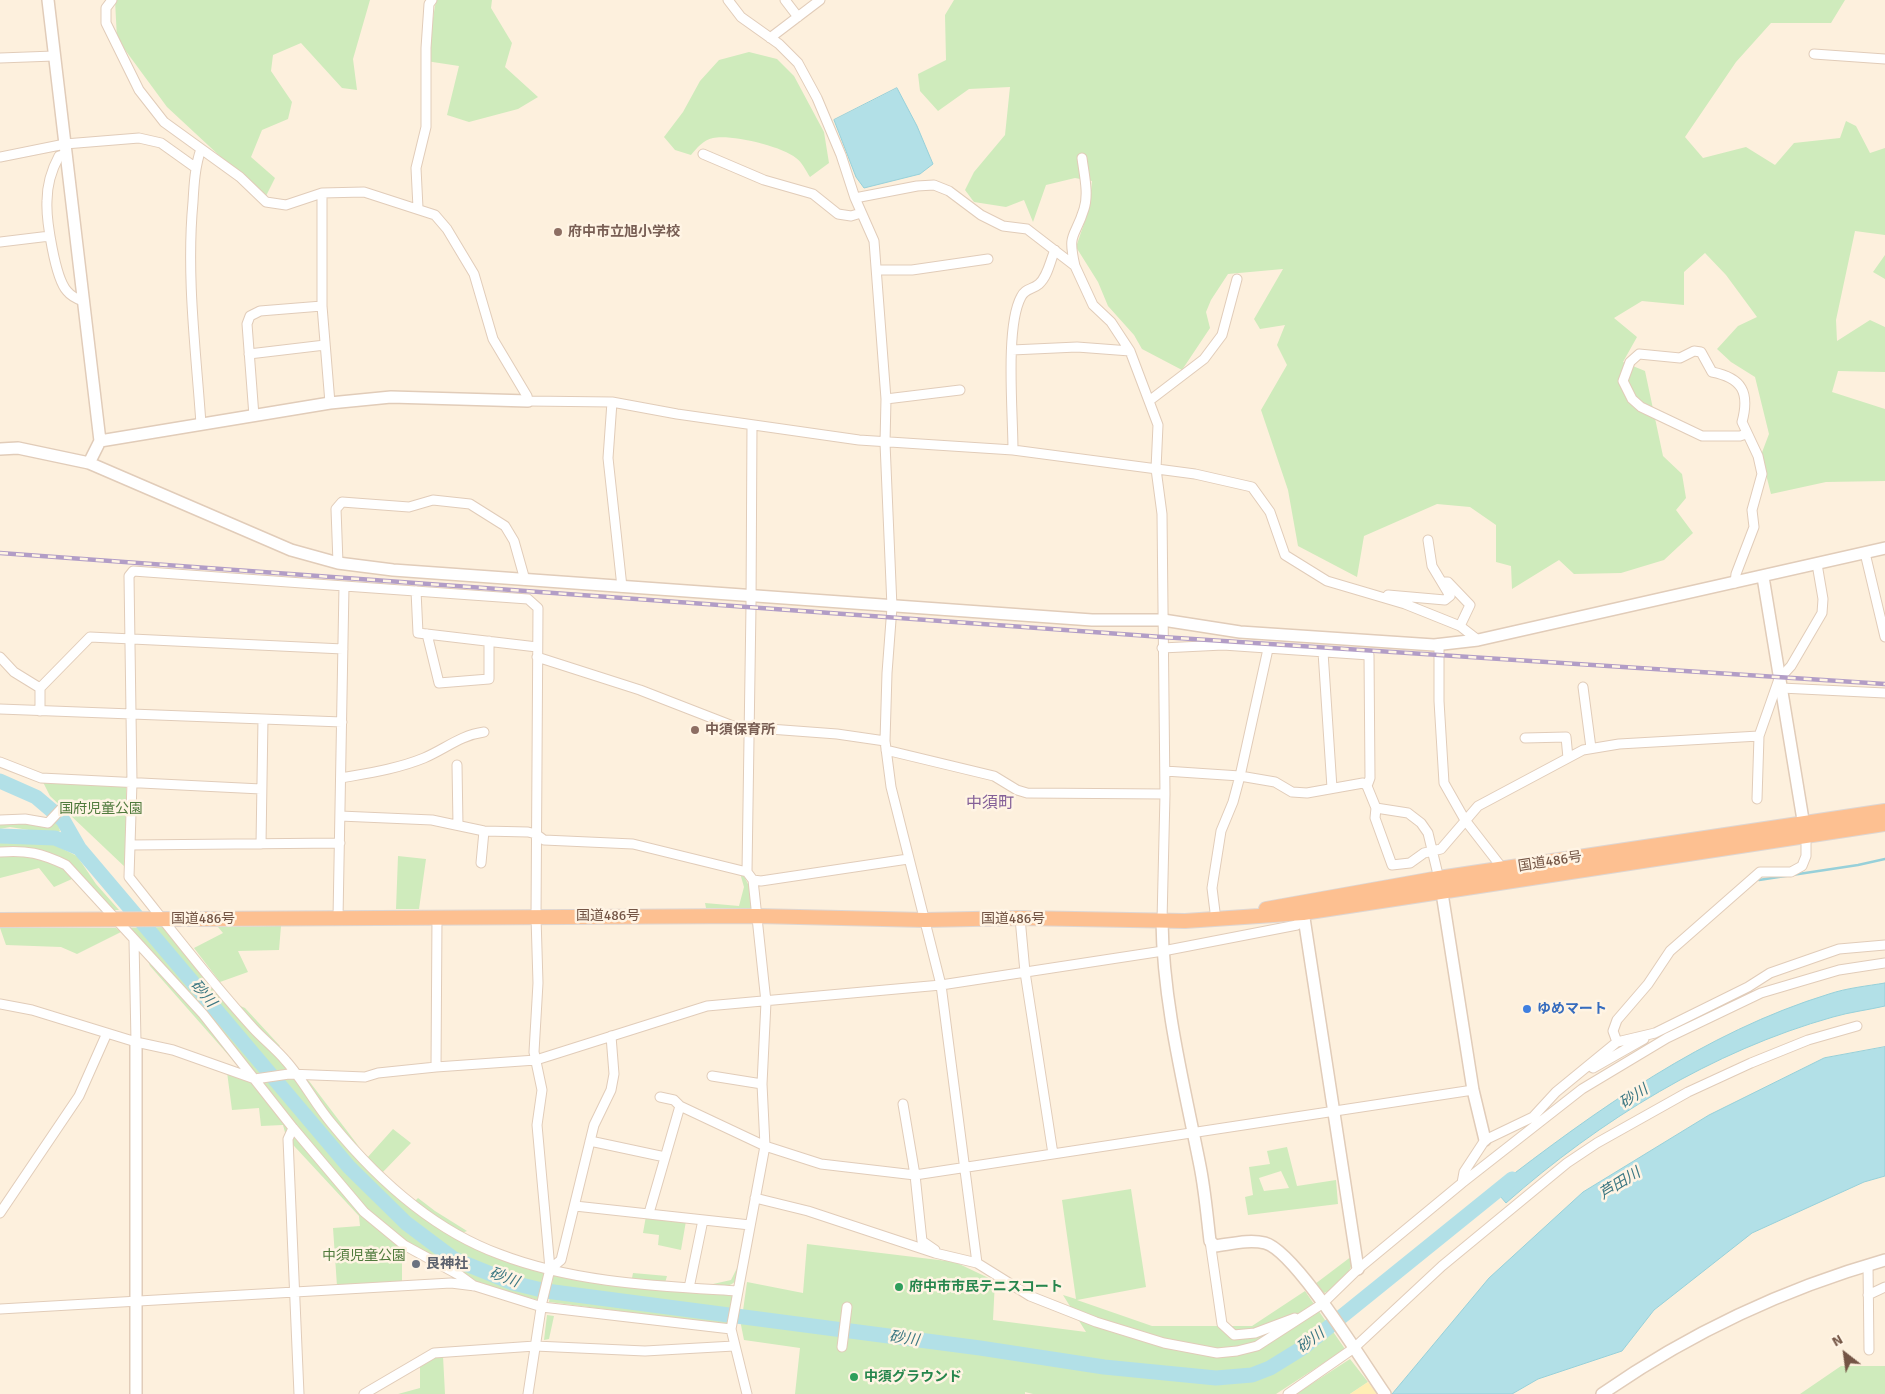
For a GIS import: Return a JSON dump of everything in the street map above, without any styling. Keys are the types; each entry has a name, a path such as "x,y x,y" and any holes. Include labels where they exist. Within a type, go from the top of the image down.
{"highway":[{"name":"国道486号","path":"0,920 757,916 925,920 1020,918 1162,921 1216,920 1302,907 1442,893 1805,830 1885,811"},
{"name":"国道486号","path":"1302,907 1440,878 1503,869 1805,830 1885,824"}],"street":[{"path":"48,0 100,441 89,463"},
{"path":"112,0 106,8 106,23 139,90 164,122 240,177 266,202 286,205 322,193 364,192 435,215 447,229 474,274 493,339 527,396 528,401"},
{"path":"418,208 416,168 426,127 426,48 429,4 432,0"},
{"path":"728,0 741,17 770,38 798,63 817,98 841,155 855,198 874,241 886,400 885,443 892,607 887,673 886,746 891,787 941,985 977,1262"},
{"path":"785,0 798,17"},
{"path":"770,38 820,0"},
{"path":"1814,54 1885,59"},
{"path":"0,58 54,56"},
{"path":"0,157 139,138 161,143 196,168"},
{"path":"65,149 59,156 51,177 47,200 50,236 57,269 66,290 83,301"},
{"path":"201,149 196,168 190,227 190,268 201,424"},
{"path":"703,154 764,180 813,194 838,214 851,216 862,213"},
{"path":"1082,158 1086,192 1084,209 1073,232 1070,244 1076,266 1093,305 1111,322 1130,351 1158,425 1156,469 1162,514 1162,648 1165,770 1163,963 1192,1133 1200,1167 1222,1324 1234,1335 1255,1333 1324,1307"},
{"path":"855,198 917,186 934,185 949,191 981,215 1002,226 1027,229 1076,266"},
{"path":"322,193 322,306 330,403"},
{"path":"0,242 50,236"},
{"path":"1013,450 1013,323 1021,296 1027,289 1036,287 1044,280 1055,250"},
{"path":"877,270 912,270 988,259"},
{"path":"1149,401 1204,359 1222,335 1237,279"},
{"path":"254,416 247,324 250,316 260,311 322,306"},
{"path":"249,354 325,345"},
{"path":"1012,350 1077,348 1130,351"},
{"path":"1735,583 1736,574 1754,527 1752,510 1762,474 1758,456 1742,422 1746,408 1741,388 1738,382 1726,375 1712,372 1701,352 1694,351 1680,358 1639,354 1630,362 1623,381 1632,398 1641,407 1702,436 1740,436 1746,434"},
{"path":"886,400 960,390"},
{"path":"100,441 330,403 391,396 612,402 752,425 885,443 1013,450 1156,469 1252,486 1270,512 1285,555 1327,581 1381,597 1460,626 1478,640"},
{"path":"612,402 608,458 622,587"},
{"path":"746,872 752,425"},
{"path":"0,449 18,448 89,463 291,550 338,563 393,570 892,607 1092,620 1163,620 1240,632 1439,645 1478,640 1885,548"},
{"path":"338,563 336,509 342,502 409,507 433,500 470,504 505,526 514,541 526,580"},
{"path":"1381,597 1385,595 1445,600 1450,596 1432,566 1428,540"},
{"path":"1864,553 1885,637"},
{"path":"1757,799 1759,736 1780,684 1822,613 1823,599 1817,564"},
{"path":"528,1394 542,1305 550,1269 537,1125 542,1090 534,1052 538,983 536,834 538,608 528,598 133,571 129,576 132,782 129,877 160,919 252,1027 286,1061 293,1074 330,1122 366,1164 424,1215 462,1238 498,1254 550,1269 602,1279 737,1291"},
{"path":"1617,1042 1613,1031 1617,1020 1648,984 1670,951 1760,872 1791,872 1802,866 1806,856 1805,830 1763,577"},
{"path":"1443,582 1448,582 1470,605 1460,626"},
{"path":"338,918 344,586"},
{"path":"416,591 418,632 537,647"},
{"path":"427,634 439,683 489,680 489,641"},
{"path":"40,710 40,688 90,637 343,649"},
{"path":"1162,648 1223,645 1369,655 1370,778 1367,786"},
{"path":"1439,645 1439,701 1444,783 1465,820 1503,869"},
{"path":"1216,920 1212,888 1220,831 1233,802 1240,776 1268,648"},
{"path":"1323,652 1332,788"},
{"path":"0,657 14,672 40,688"},
{"path":"537,657 640,690 743,730 837,734 994,776 1027,793 1165,794"},
{"path":"1780,684 1885,693"},
{"path":"1583,687 1591,748"},
{"path":"0,709 342,722"},
{"path":"261,844 263,719"},
{"path":"341,778 394,769 425,757 468,735 484,732"},
{"path":"1525,738 1566,736 1568,758"},
{"path":"1165,770 1240,776 1275,782 1292,792 1307,793 1363,783 1367,786 1376,808 1375,818 1392,866 1410,863 1424,853 1441,849 1478,806 1583,750 1619,744 1759,736"},
{"path":"0,762 41,778 261,789"},
{"path":"457,765 458,825"},
{"path":"1376,808 1408,813 1421,823 1428,833 1440,878 1473,1090 1485,1140"},
{"path":"0,820 24,819 48,823 61,809"},
{"path":"340,816 432,820 484,832 536,834 544,840 633,844 746,872 753,880 766,1002 762,1084 765,1146 737,1291 732,1329 734,1346 747,1394"},
{"path":"481,863 484,832"},
{"path":"131,845 340,843"},
{"path":"0,852 23,851 44,854 66,865 203,1014 293,1128 364,1212 404,1244 475,1286"},
{"path":"753,880 761,881 908,859"},
{"path":"0,1004 32,1010 136,1042 173,1050 255,1079 293,1074 365,1077 378,1073 436,1067 536,1060 707,1006 941,985 1163,951 1297,926 1302,907"},
{"path":"1302,907 1358,1269"},
{"path":"436,1067 437,917"},
{"path":"1020,918 1025,972 1053,1154"},
{"path":"134,940 136,1042 136,1394"},
{"path":"1556,1092 1605,1060 1748,987 1770,973 1839,949 1885,945"},
{"path":"755,1198 808,1211 935,1253 977,1262 1030,1296 1096,1322 1164,1343 1217,1352 1238,1351 1257,1346 1324,1307 1358,1269 1536,1120 1582,1089 1667,1038 1761,993 1839,970 1885,964"},
{"path":"1288,1394 1354,1349 1442,1266 1567,1163 1596,1143 1688,1092 1751,1063 1808,1040 1858,1026"},
{"path":"0,1213 79,1096 107,1033"},
{"path":"1462,1183 1464,1172 1485,1140 1536,1120 1556,1092 1617,1042 1655,1033"},
{"path":"550,1269 560,1260 594,1125 611,1090 614,1074 611,1036"},
{"path":"712,1076 762,1084"},
{"path":"660,1097 674,1100 680,1106 765,1146 821,1164 915,1175 1473,1090"},
{"path":"903,1104 915,1175 922,1241 935,1249 935,1253"},
{"path":"649,1213 680,1106"},
{"path":"293,1128 288,1139 299,1394"},
{"path":"590,1141 666,1157"},
{"path":"575,1206 750,1226"},
{"path":"689,1288 703,1220"},
{"path":"1210,1242 1216,1246 1250,1241 1266,1243 1283,1253 1308,1283 1386,1394"},
{"path":"1602,1394 1640,1368 1699,1334 1751,1309 1825,1279 1885,1260"},
{"path":"1868,1265 1869,1350"},
{"path":"0,1309 451,1284 475,1286 542,1305 732,1329"},
{"path":"1868,1295 1885,1287"},
{"path":"842,1347 847,1307"},
{"path":"364,1394 434,1353 536,1346 645,1351 734,1346"}],"green space":[{"path":"115,0 370,0 353,59 357,90 342,88 301,43 273,55 271,71 292,102 288,119 262,130 251,157 275,178 265,198 167,107 117,39"},
{"path":"436,0 492,0 491,8 512,43 505,67 538,97 518,109 469,122 447,115 459,66 426,61"},
{"path":"954,0 1845,0 1831,23 1771,23 1736,62 1685,137 1703,158 1746,147 1775,165 1794,143 1840,138 1846,121 1856,126 1870,153 1885,148 1885,235 1855,231 1836,320 1837,341 1870,320 1885,327 1885,372 1838,371 1832,392 1885,409 1885,481 1826,482 1771,494 1761,455 1769,434 1755,377 1731,362 1717,349 1738,326 1757,317 1726,275 1705,253 1684,272 1684,305 1642,301 1614,318 1637,337 1623,362 1645,371 1663,456 1682,474 1686,498 1676,510 1693,533 1664,560 1621,573 1574,574 1559,560 1512,589 1511,566 1496,562 1496,525 1470,507 1437,504 1364,536 1357,577 1298,546 1288,490 1261,410 1287,365 1277,345 1285,325 1260,329 1254,319 1283,269 1228,274 1211,300 1206,312 1210,328 1182,370 1142,349 1134,335 1108,306 1098,282 1076,247 1089,209 1092,181 1075,178 1046,185 1033,222 1024,200 1006,207 974,202 965,190 974,172 1005,135 1010,87 969,89 938,111 920,91 918,74 946,60 945,15"},
{"path":"749,52 777,59 794,76 824,132 829,163 810,177 796,158 768,145 743,139 713,138 703,142 691,155 675,150 664,137 683,112 700,81 719,60"},
{"path":"1885,255 1885,279 1873,272"},
{"name":"国府児童公園","path":"43,782 126,785 126,868 50,796"},
{"path":"57,820 60,831 54,834 10,827 0,829 0,823"},
{"path":"0,840 49,842 77,856 96,884 119,910 103,910 72,879 54,887 39,868 0,878"},
{"path":"398,856 426,859 419,909 396,909"},
{"path":"740,873 743,874 750,888 752,908 706,908 705,903 739,906 744,887"},
{"path":"281,926 279,950 238,951 248,972 220,982 194,948 223,933 218,927"},
{"path":"166,927 287,1067 283,1071 255,1075 125,928"},
{"path":"0,928 116,928 121,932 77,954 61,947 6,945"},
{"path":"146,956 201,1015 245,1070 238,1066 150,966"},
{"path":"238,1005 245,1008 280,1046 277,1048 256,1028"},
{"name":"中須児童公園","path":"227,1072 246,1077 295,1077 364,1166 424,1219 498,1258 545,1270 538,1300 459,1280 402,1249 402,1281 337,1286 333,1228 360,1226 359,1216 295,1147 286,1136 283,1125 261,1126 259,1108 232,1110"},
{"path":"302,1077 309,1081 360,1148 334,1121"},
{"path":"393,1129 411,1143 381,1174 367,1158"},
{"path":"1287,1147 1297,1186 1336,1180 1338,1204 1248,1215 1245,1197 1253,1195 1249,1167 1270,1164 1267,1151","holes":["1281,1171 1289,1188 1264,1191 1259,1178"]},
{"path":"1131,1189 1146,1287 1077,1300 1152,1326 1252,1326 1305,1291 1345,1349 1276,1394 1033,1394 1025,1392 1025,1394 795,1394 800,1348 744,1340 741,1325 747,1282 803,1293 807,1244 955,1262 995,1281 993,1320 1086,1332 1063,1295 1076,1299 1062,1200"},
{"path":"418,1198 467,1231 462,1233 431,1215 414,1202"},
{"path":"646,1216 686,1221 681,1250 658,1245 659,1235 643,1233"},
{"path":"1352,1256 1351,1267 1348,1273 1334,1288 1324,1293 1315,1284"},
{"path":"738,1266 736,1281 733,1284 721,1287 704,1286 731,1280"},
{"path":"554,1272 733,1294 729,1325 549,1302"},
{"path":"633,1273 667,1276 665,1283 632,1278"},
{"path":"547,1315 554,1316 549,1339 544,1340"},
{"path":"443,1356 445,1394 398,1394 420,1388 420,1366 434,1357"},
{"path":"1350,1359 1368,1382 1350,1394 1296,1394"},
{"path":"1841,1366 1885,1366 1885,1394 1800,1394"}],"sand":[{"path":"1368,1382 1377,1394 1350,1394"}],"water":[{"path":"897,88 917,126 933,164 920,174 864,188 856,177 834,120"},
{"path":"1885,983 1885,1006 1833,1017 1788,1031 1701,1069 1619,1117 1580,1144 1506,1203 1494,1189 1612,1103 1653,1076 1695,1052 1739,1029 1783,1010 1836,992"},
{"name":"芦田川","path":"1885,1047 1885,1176 1864,1182 1752,1233 1654,1310 1622,1351 1538,1379 1512,1394 1392,1394 1489,1278 1583,1192 1709,1115 1824,1058"}],"waterway":[{"path":"0,781 36,797 63,820 79,848"},
{"name":"砂川","path":"0,836 55,838 79,848 349,1167 406,1223 454,1259 513,1283 546,1291 980,1348 1104,1367 1216,1378 1252,1375 1270,1368 1304,1347 1512,1179"},
{"path":"1759,880 1885,859"}],"railway":[{"path":"0,553 1162,637 1885,684"}],"place":[{"name":"府中市立旭小学校","path":"558,232"},
{"name":"中須保育所","path":"695,730"},
{"name":"ゆめマート","path":"1527,1009"},
{"name":"艮神社","path":"416,1264"},
{"name":"府中市市民テニスコート","path":"899,1287"},
{"name":"中須グラウンド","path":"854,1377"}],"district":[{"name":"中須町","path":"990,804"}]}
